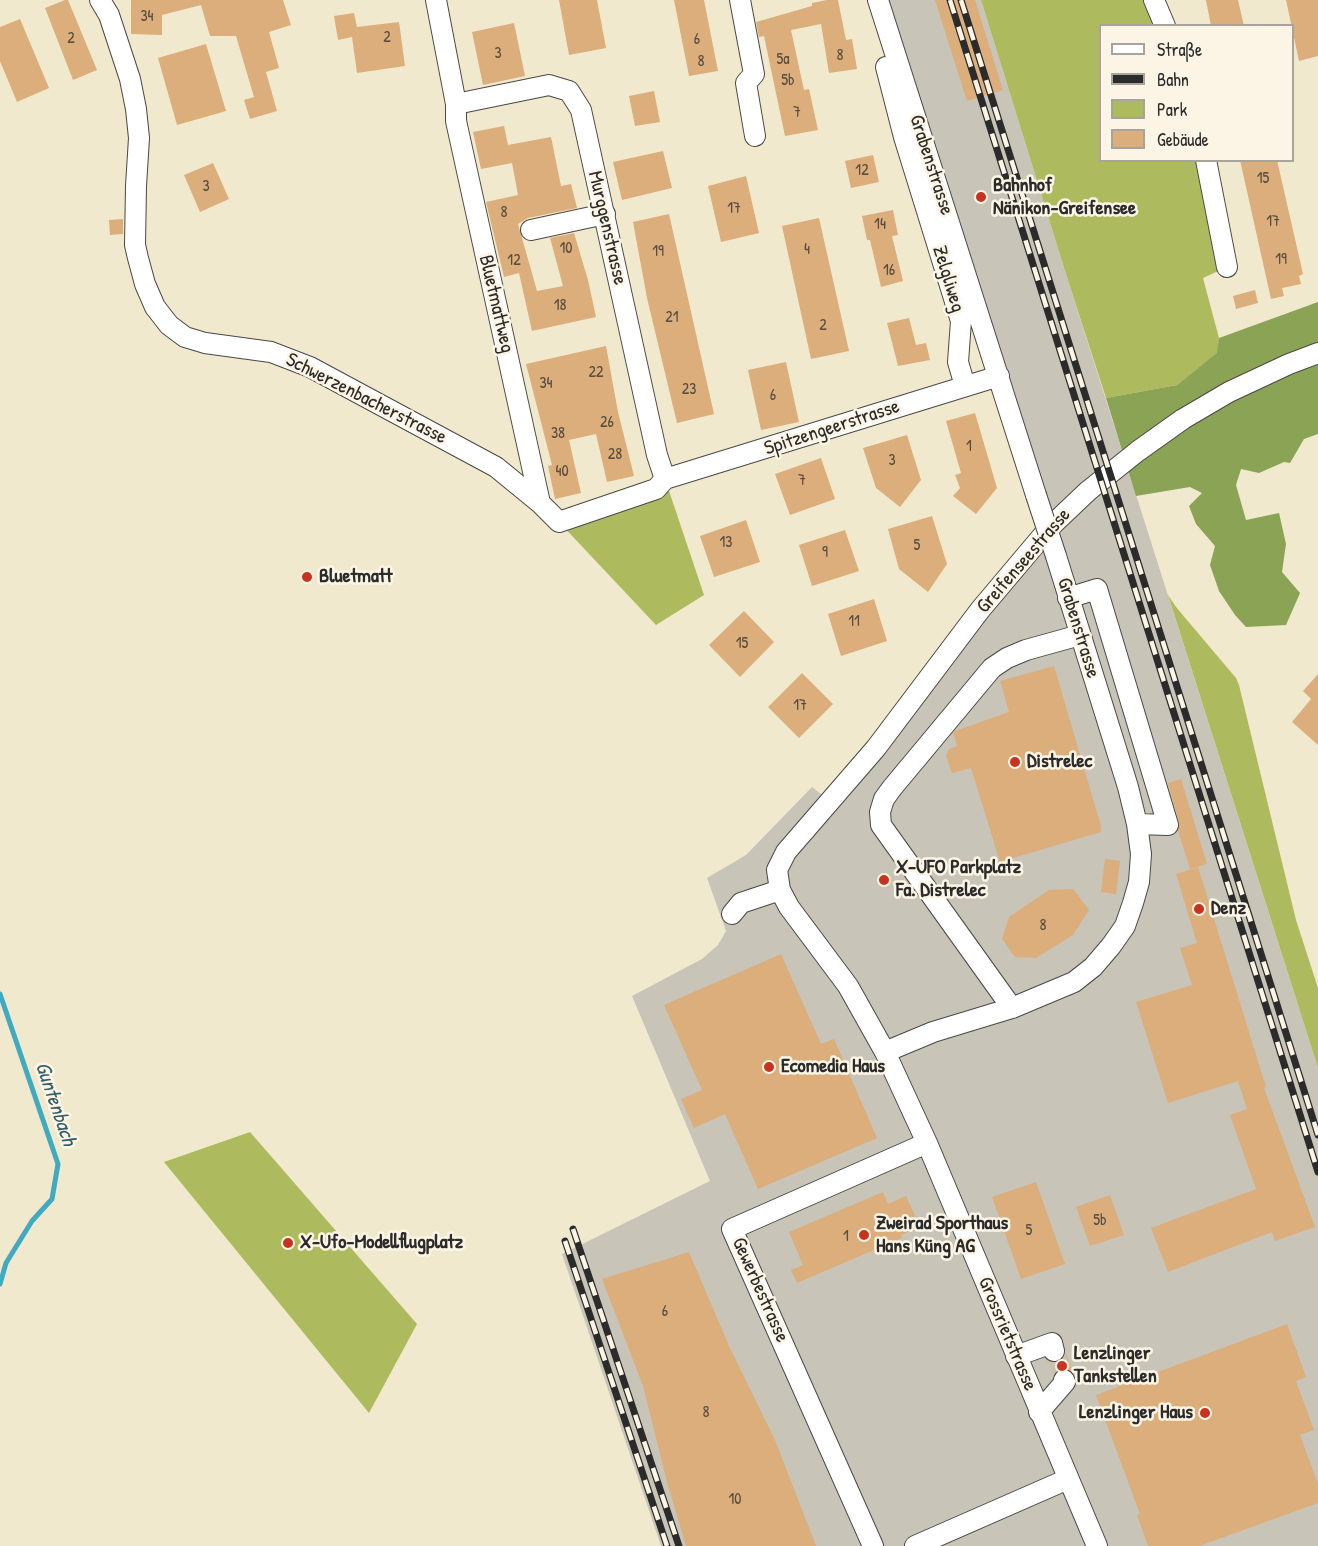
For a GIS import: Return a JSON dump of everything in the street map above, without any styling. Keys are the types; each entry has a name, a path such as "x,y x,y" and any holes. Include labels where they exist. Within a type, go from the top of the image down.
{"street":[{"name":"Schwerzenbacherstrasse","path":"100,0 109,15 130,79 136,109 139,138 135,245 145,284 155,307 169,325 185,337 205,343 271,352 310,367 496,467 540,503 559,522"},
{"name":"Bluetmattweg","path":"436,0 456,104 456,121 540,503"},
{"path":"740,0 754,75 746,83 755,136"},
{"name":"Zelgliweg","path":"867,0 904,136 961,321 958,362 965,386"},
{"name":"Grabenstrasse","path":"878,0 1128,787 1141,854 1139,882 1125,926 1093,967 1074,982 1012,1008 933,1032 885,1052"},
{"path":"1154,0 1164,24"},
{"name":"Murggenstrasse","path":"456,104 549,85 569,91 581,110 657,455 665,479"},
{"path":"1206,162 1227,267"},
{"path":"531,230 604,214"},
{"name":"Greifenseestrasse","path":"780,891 777,870 786,852 876,748 980,610 1050,527 1088,491 1183,419 1229,392 1318,353"},
{"name":"Spitzengeerstrasse","path":"559,522 657,489 665,479 999,376"},
{"path":"1068,598 1097,589 1168,825 1137,824"},
{"path":"1012,1008 882,825 880,812 884,799 992,668 1007,658 1026,650 1080,635"},
{"path":"732,914 741,903 780,891"},
{"name":"Grossrietstrasse","path":"780,891 789,907 848,986 885,1052 927,1143 1097,1546"},
{"name":"Gewerbestrasse","path":"873,1546 732,1229 927,1143"},
{"path":"1016,1356 1052,1343 1054,1351"},
{"path":"1039,1412 1065,1382 1064,1380"},
{"path":"915,1546 1068,1479"}],"shaded area":[{"path":"878,0 981,0 1318,1068 1318,1546 661,1546 562,1254 710,1181 632,996 702,959 718,945 726,931 707,878 746,855 812,787 830,801 1050,527"}],"green space":[{"path":"981,0 1154,0 1165,24 1099,24 1099,162 1206,162 1227,267 1203,278 1219,338 1218,353 1177,385 1106,398"},
{"path":"1318,302 1318,434 1304,439 1290,463 1284,462 1259,473 1241,469 1236,485 1246,520 1279,513 1286,544 1282,572 1300,593 1286,625 1246,627 1219,591 1210,565 1215,546 1196,524 1189,506 1202,493 1190,487 1136,496 1106,398 1177,385 1217,353 1219,338"},
{"path":"665,479 704,595 656,625 559,522"},
{"path":"1168,595 1236,678 1239,685 1296,920 1318,988 1318,1068"},
{"name":"X-Ufo-Modellflugplatz","path":"250,1132 417,1324 369,1413 164,1162"}],"building":[{"path":"68,0 97,70 73,80 45,8"},
{"path":"131,0 283,0 291,25 269,32 279,68 266,72 277,111 250,119 244,100 254,97 236,36 210,36 201,5 162,15 162,35 131,34"},
{"path":"559,0 597,0 606,48 569,55"},
{"path":"674,0 704,0 718,71 689,76"},
{"path":"827,0 838,0 846,40 852,39 857,69 829,73 821,24 791,30 804,90 809,89 818,130 785,136 764,36 759,37 756,22"},
{"path":"935,0 975,0 1003,90 967,101"},
{"path":"1206,0 1238,0 1244,24 1211,24"},
{"path":"1286,0 1318,0 1318,56 1299,61 1294,38 1294,24 1291,24"},
{"path":"354,13 357,27 399,22 405,66 357,73 352,37 338,40 334,16"},
{"path":"20,19 49,88 17,102 0,61 0,27"},
{"path":"514,23 525,76 483,85 472,32"},
{"path":"206,44 226,111 177,125 158,58"},
{"path":"654,91 660,122 635,126 629,96"},
{"path":"504,126 508,145 551,137 561,186 571,184 577,208 528,218 518,224 537,291 563,286 550,238 574,233 596,317 532,331 519,273 504,277 486,202 518,195 512,163 481,169 473,132"},
{"path":"663,151 672,188 622,200 613,162"},
{"path":"873,155 879,182 851,188 845,161"},
{"path":"1240,162 1277,162 1303,274 1299,276 1301,284 1282,288 1284,296 1271,299"},
{"path":"213,163 229,199 200,212 184,175"},
{"path":"746,176 759,233 721,242 708,186"},
{"path":"893,210 898,235 892,236 903,281 881,287 862,216"},
{"path":"669,214 714,414 677,423 647,298 633,222"},
{"path":"819,218 849,351 811,359 782,226"},
{"path":"123,219 123,234 110,235 109,220"},
{"path":"1255,290 1258,303 1236,309 1233,296"},
{"path":"909,318 916,345 926,343 930,360 898,366 887,323"},
{"path":"606,346 618,412 634,476 607,482 596,434 569,440 581,493 555,499 548,466 552,465 526,364"},
{"path":"786,362 799,422 761,430 748,370"},
{"path":"975,413 997,488 976,514 953,496 960,488 955,475 961,473 946,421"},
{"path":"907,435 921,480 900,507 876,488 863,448"},
{"path":"821,458 835,499 790,515 775,474"},
{"path":"932,516 947,564 928,592 899,569 888,529"},
{"path":"746,520 760,562 714,577 700,536"},
{"path":"845,530 859,571 812,586 799,545"},
{"path":"874,599 887,641 841,656 828,614"},
{"path":"744,611 774,642 740,677 709,645"},
{"name":"Distrelec","path":"1054,666 1101,832 1000,862 971,768 952,773 946,756 949,749 957,746 953,733 955,731 1009,712 1000,681"},
{"path":"802,673 833,704 799,738 768,707"},
{"path":"1318,674 1318,745 1292,722 1311,699 1303,691"},
{"path":"1181,779 1207,864 1190,869 1178,831 1179,822 1168,783"},
{"path":"1105,859 1120,861 1116,894 1101,892"},
{"path":"1198,867 1266,1087 1264,1088 1315,1227 1275,1241 1272,1232 1168,1272 1151,1228 1256,1189 1230,1115 1247,1109 1238,1081 1168,1103 1136,1002 1192,985 1180,948 1197,943 1176,874"},
{"path":"1073,889 1089,910 1073,935 1036,958 1015,957 1002,939 1009,917 1049,890"},
{"name":"Ecomedia Haus","path":"781,954 821,1044 834,1039 877,1138 758,1189 725,1114 694,1128 681,1099 702,1090 664,1005"},
{"path":"1036,1182 1065,1264 1021,1279 992,1197"},
{"path":"883,1192 888,1204 906,1196 920,1227 901,1235 902,1238 797,1283 791,1270 803,1265 789,1232"},
{"path":"1110,1195 1124,1235 1090,1246 1076,1207"},
{"path":"689,1252 729,1346 775,1440 816,1546 686,1546 643,1386 602,1279"},
{"name":"Lenzlinger Haus","path":"1287,1324 1306,1377 1296,1381 1314,1430 1300,1435 1318,1484 1318,1503 1199,1546 1148,1546 1137,1515 1140,1514 1096,1395"},
{"path":"1066,1353 1073,1373 1064,1368 1054,1374 1049,1362 1056,1363 1062,1360"}],"waterway":[{"name":"Guntenbach","path":"0,994 58,1164 52,1199 32,1221 6,1263 0,1284"}],"tunnel":[{"path":"1054,1351 1064,1380"}],"railway":[{"path":"950,0 1318,1172"},
{"path":"961,0 1318,1135"},
{"path":"573,1229 679,1546"},
{"path":"565,1241 667,1546"}],"place":[{"name":"Bahnhof Nänikon-Greifensee","path":"981,197"},
{"name":"Bluetmatt","path":"307,577"},
{"name":"Distrelec","path":"1015,762"},
{"name":"X-UFO Parkplatz Fa. Distrelec","path":"884,880"},
{"name":"Denz","path":"1199,909"},
{"name":"Ecomedia Haus","path":"769,1067"},
{"name":"Zweirad Sporthaus Hans Küng AG","path":"864,1235"},
{"name":"X-Ufo-Modellflugplatz","path":"288,1243"},
{"name":"Lenzlinger Tankstellen","path":"1062,1366"},
{"name":"Lenzlinger Haus","path":"1205,1413"}]}
